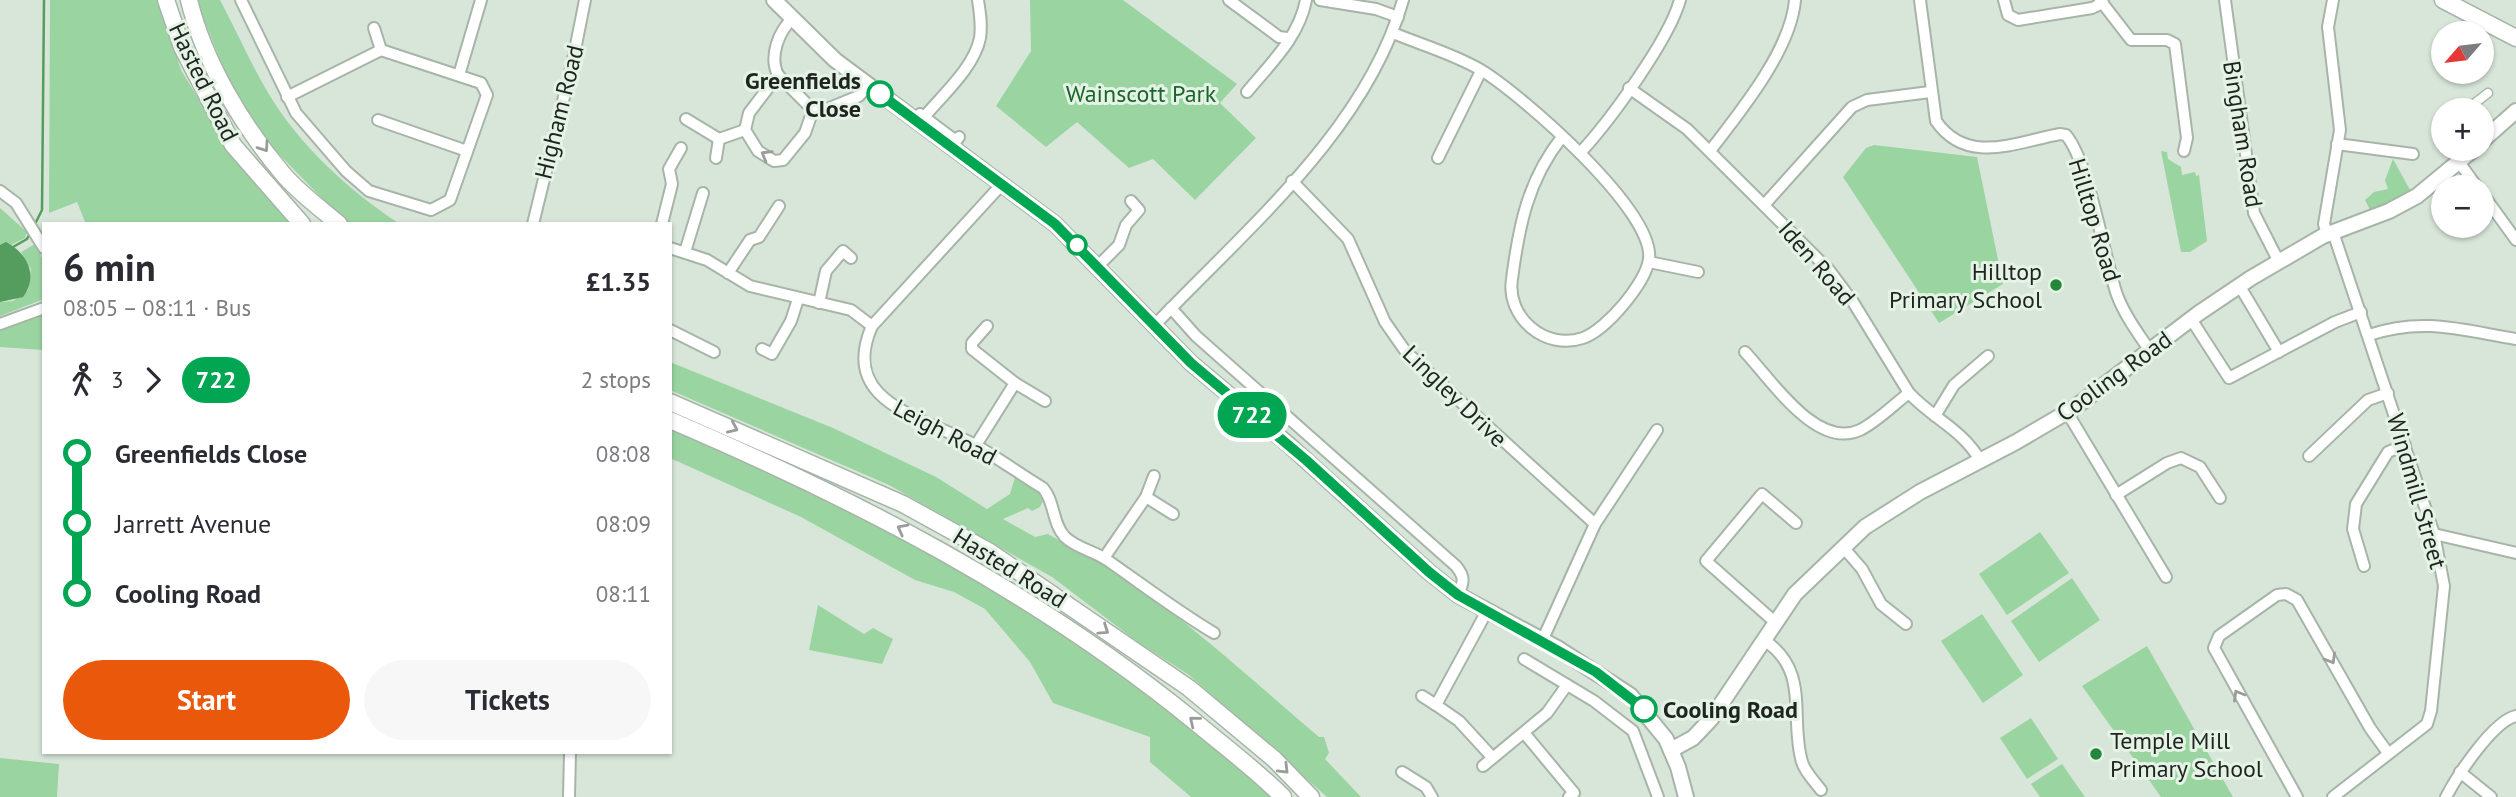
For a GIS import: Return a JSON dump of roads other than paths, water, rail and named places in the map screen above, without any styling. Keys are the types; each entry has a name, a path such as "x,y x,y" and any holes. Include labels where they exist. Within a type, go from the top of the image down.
{"main road":[{"name":"Hasted Road","path":"166,0 182,47 233,145 300,222"},
{"name":"Hasted Road","path":"188,0 193,19 232,102 284,175 336,222"},
{"path":"774,0 835,60 921,120 1055,224 1191,363 1315,468 1419,564 1458,595 1542,641 1630,695 1655,723 1671,750 1686,797"},
{"path":"2446,1 2516,38"},
{"path":"2494,125 2516,111"},
{"name":"Cooling Road","path":"1671,750 1693,738 1711,719 1795,594 1843,547 1894,508 2067,412 2239,285 2330,233 2389,211 2417,196 2459,162"},
{"name":"Hasted Road","path":"672,403 903,504 990,552 1189,688 1274,759 1311,797"},
{"name":"Hasted Road","path":"672,421 892,523 990,576 1136,674 1283,797"}],"street":[{"path":"241,0 287,97 346,172 369,191 431,210 450,200 487,95 481,83 381,50 287,97"},
{"path":"459,75 481,0"},
{"name":"Higham Road","path":"533,222 585,0"},
{"path":"921,120 967,65 979,42 981,23 978,0"},
{"path":"1229,0 1283,39 1287,38"},
{"path":"1247,92 1286,46 1287,38 1303,13 1306,0"},
{"path":"1320,0 1376,9 1398,17"},
{"path":"1153,327 1320,151 1380,62 1393,33 1403,0"},
{"path":"1580,153 1605,124 1629,88 1671,23 1680,0"},
{"path":"1710,151 1739,114 1776,55 1795,0"},
{"name":"Hilltop Road","path":"1920,0 1930,92 1936,121 1945,134 1962,146 1996,147 2060,134 2070,140 2116,293 2131,324 2150,351"},
{"path":"2004,0 2008,15 2018,20 2092,8 2101,1 2130,40 2166,40 2175,44 2187,138 2184,150"},
{"name":"Bingham Road","path":"2225,0 2254,213 2279,261"},
{"path":"2330,233 2324,224 2340,130 2328,27 2333,0"},
{"path":"793,18 780,34 774,67 778,75 813,110 820,111 859,96 869,85"},
{"path":"374,28 381,50"},
{"path":"1393,33 1481,71 1508,89 1562,136 1580,153 1640,223 1647,239 1649,262 1644,277 1599,329 1584,338 1569,341 1547,337 1533,330 1518,313 1511,284 1524,203 1541,165 1562,136"},
{"path":"1438,158 1481,71"},
{"path":"778,75 749,113 745,130 752,145 774,161 783,160 805,132 813,110"},
{"name":"Iden Road","path":"1629,88 1687,129 1829,270 1853,302 1909,393 1934,416 1961,433 1980,460"},
{"path":"897,91 894,96 921,120 956,141 959,137"},
{"path":"1765,204 1853,106 1867,100 1930,92"},
{"path":"2482,98 2488,93"},
{"path":"686,119 719,139"},
{"path":"378,120 467,151"},
{"path":"719,139 745,130"},
{"path":"716,158 719,139"},
{"path":"2337,144 2400,146 2413,154"},
{"path":"662,222 672,184 669,169 681,148"},
{"path":"2459,162 2468,175"},
{"name":"Lingley Drive","path":"1292,181 1350,242 1385,322 1406,352 1595,524"},
{"name":"Leigh Road","path":"1003,183 872,326 862,356 864,371 882,398 976,445 1043,488 1050,497 1063,536 1104,558 1174,609 1214,633"},
{"path":"0,191 16,202 42,245"},
{"path":"685,252 703,193"},
{"path":"1097,267 1119,245 1126,225 1139,210 1131,201"},
{"path":"728,273 750,240 759,237 779,206"},
{"path":"2494,210 2516,240"},
{"name":"Windmill Street","path":"2330,233 2369,335 2434,534 2444,586 2431,711 2427,724 2333,797"},
{"path":"672,249 707,260 750,286 850,310 872,326"},
{"path":"819,303 826,271 848,251"},
{"path":"1649,262 1698,272"},
{"path":"2239,285 2279,352"},
{"path":"771,354 791,321 798,299"},
{"path":"1171,308 1196,336 1456,566 1463,574 1464,583 1458,595"},
{"path":"0,324 42,309"},
{"path":"2188,322 2228,378 2340,319 2361,312"},
{"path":"2369,335 2409,324 2429,324 2516,339"},
{"path":"987,326 972,343 972,349 1015,383 1045,401"},
{"path":"672,331 714,352"},
{"path":"1745,352 1810,422 1825,432 1842,435 1860,429 1909,393"},
{"path":"1934,416 1954,385 1988,356"},
{"path":"976,445 1015,383"},
{"path":"2309,456 2368,400 2388,393"},
{"path":"2067,412 2166,577"},
{"path":"1542,641 1595,524 1657,430"},
{"path":"2364,566 2352,523 2357,502 2388,452 2405,445"},
{"path":"2116,495 2167,463 2181,458 2200,467 2220,498"},
{"path":"1104,558 1146,497 1154,476"},
{"path":"1776,623 1706,561 1762,494 1796,523"},
{"path":"1146,497 1173,514"},
{"path":"2434,534 2516,553"},
{"path":"1843,547 1862,569 1881,604 1906,624"},
{"path":"2360,553 2373,549"},
{"path":"2297,797 2214,648 2219,636 2277,595 2286,594 2297,600 2370,728 2388,753"},
{"path":"1436,705 1487,611"},
{"path":"1764,640 1786,659 1793,674 1802,764 1821,790"},
{"path":"1524,659 1633,731 1658,797"},
{"path":"1483,766 1525,734 1547,713 1567,685"},
{"path":"1422,696 1459,721 1492,757"},
{"path":"2445,797 2460,772 2502,722 2516,716"},
{"path":"1525,734 1573,796"},
{"path":"569,797 570,754"},
{"path":"1402,772 1426,788 1432,797"},
{"path":"2460,772 2491,797"}],"waterway":[{"path":"34,226 42,210 44,0"},
{"path":"13,247 27,239 31,231"}],"place":[{"name":"Greenfields Close","path":"880,94"},
{"name":"Hilltop Primary School","path":"2056,285"},
{"name":"Cooling Road","path":"1644,709"},
{"name":"Temple Mill Primary School","path":"2096,754"}],"park label":[{"name":"Wainscott Park","path":"1141,93"}]}
